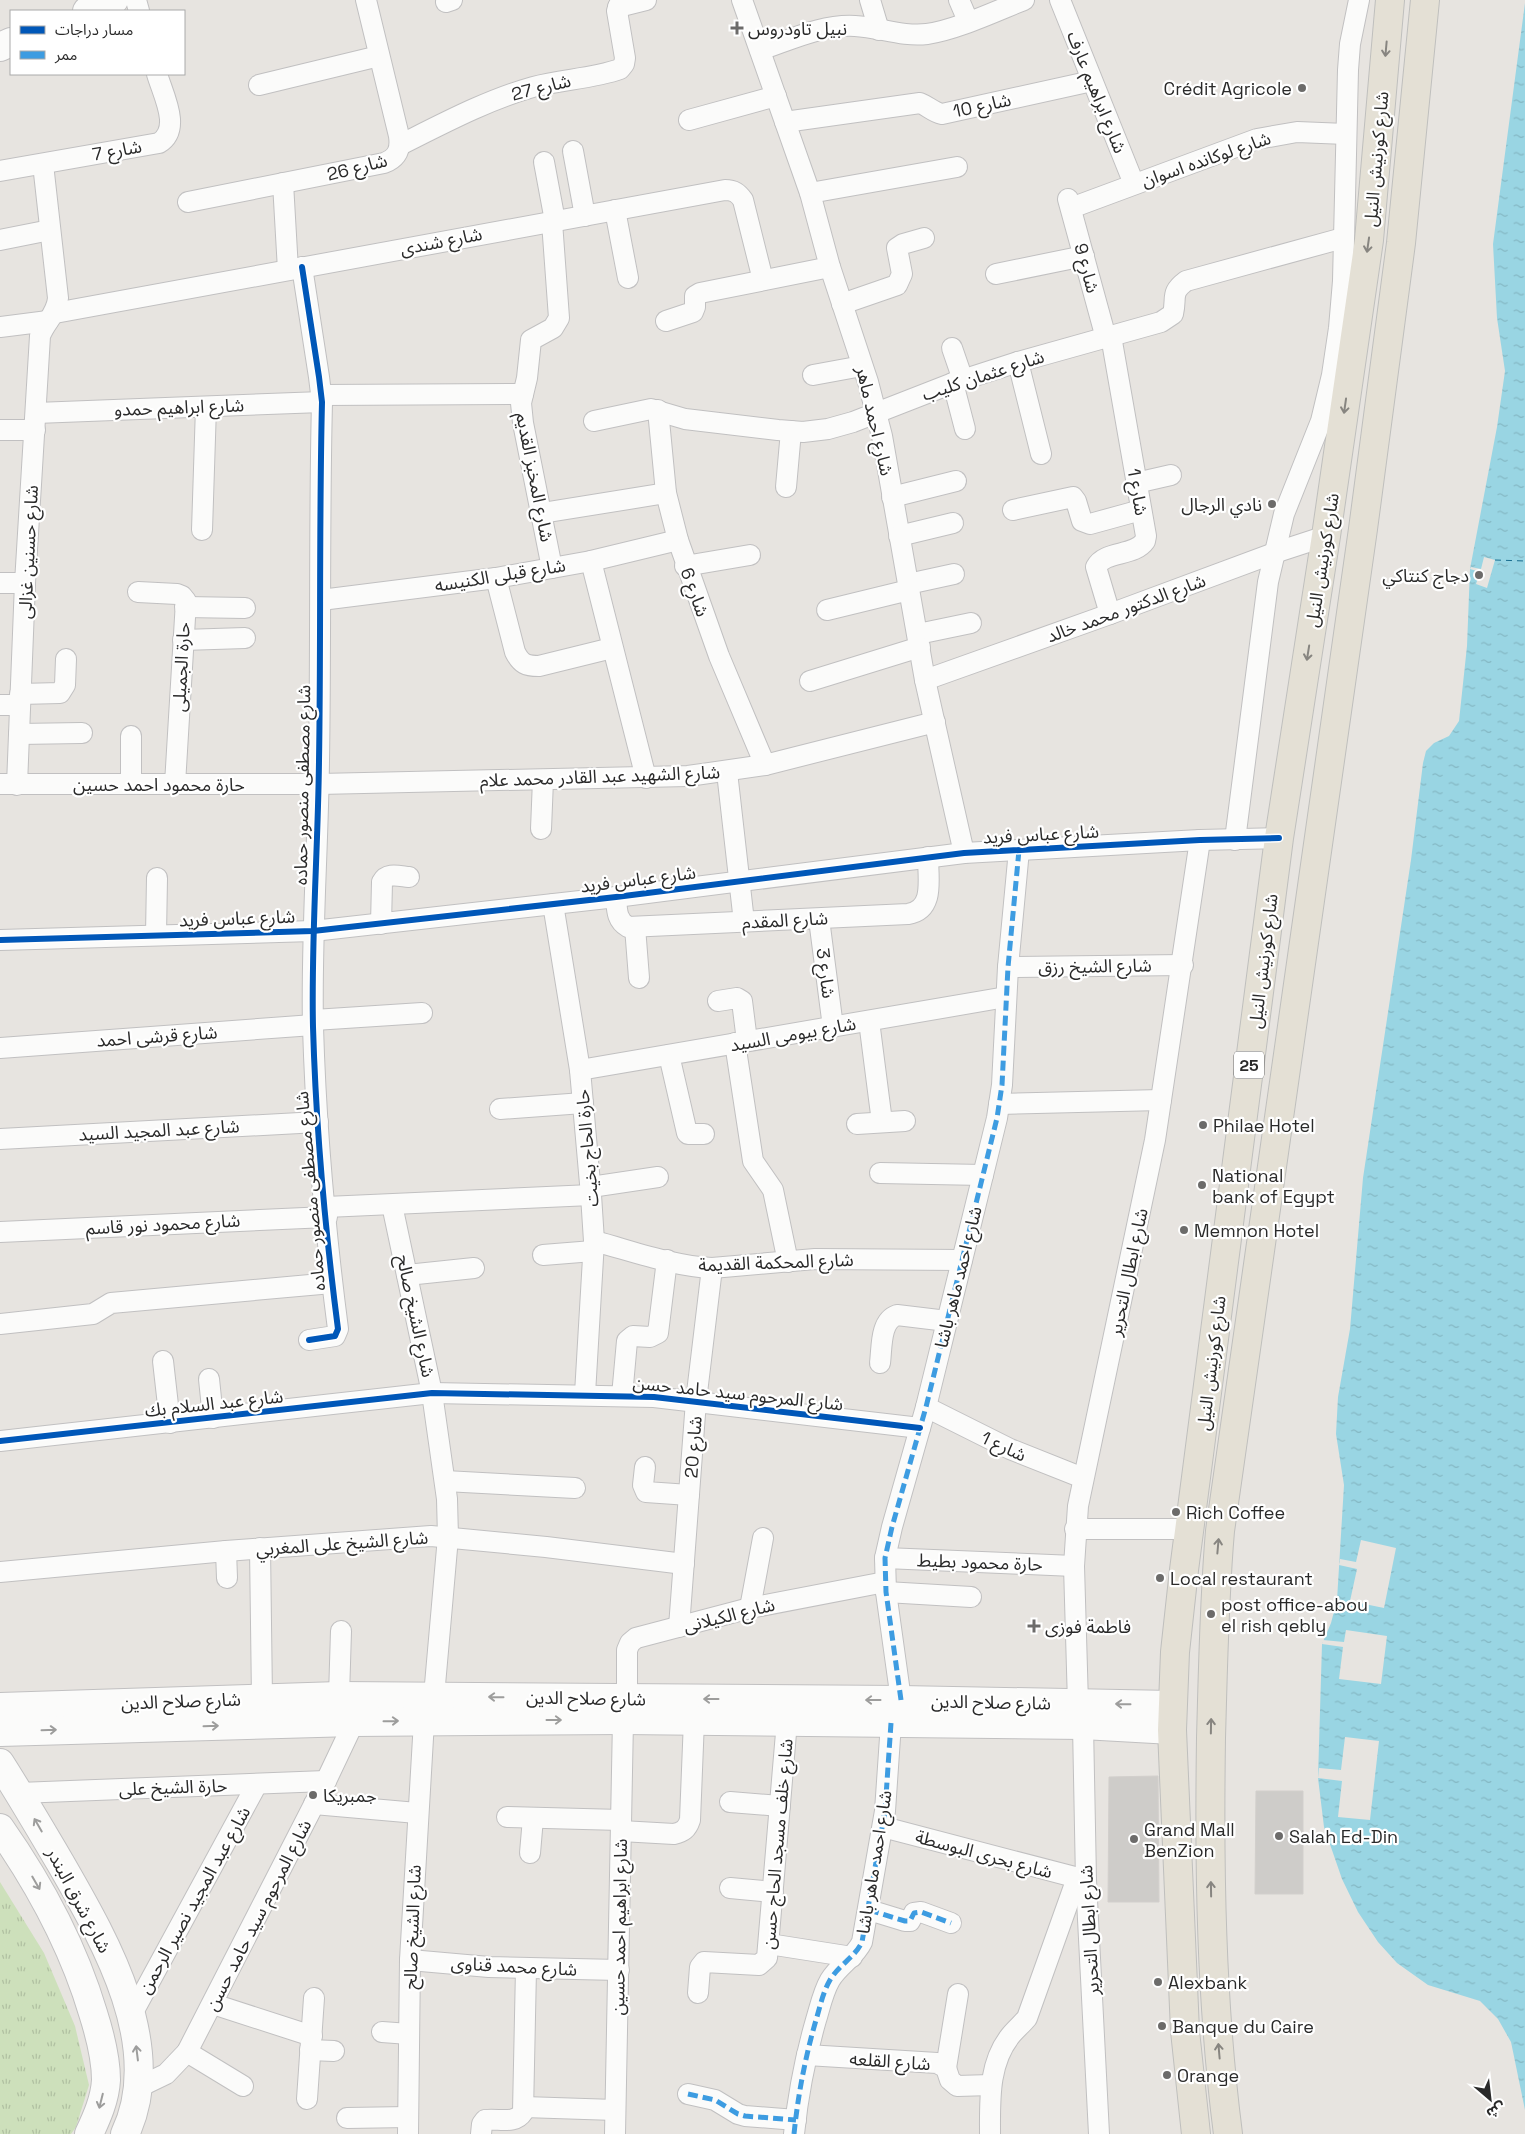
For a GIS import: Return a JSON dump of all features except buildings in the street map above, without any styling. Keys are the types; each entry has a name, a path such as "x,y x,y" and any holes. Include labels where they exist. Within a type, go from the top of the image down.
{"main road":[{"path":"89,10 114,0"},
{"name":"شارع كورنيش النيل","path":"1196,2134 1185,2031 1172,1717 1175,1652 1189,1529 1279,838 1326,536 1368,240 1390,0"},
{"name":"شارع كورنيش النيل","path":"1228,2134 1212,1958 1210,1832 1214,1620 1220,1531 1375,441 1401,242 1425,0"},
{"name":"شارع صلاح الدين","path":"0,1706 339,1696 429,1709 625,1709 1080,1714 1172,1717"},
{"name":"شارع صلاح الدين","path":"0,1732 354,1722 429,1709"},
{"name":"شارع صلاح الدين","path":"625,1709 694,1720 787,1721 896,1712"},
{"path":"1172,1717 1189,1735 1196,1802 1210,1832"},
{"name":"شارع شرق البندر","path":"0,1763 19,1792 99,1930 116,1972 131,2016 139,2066 139,2087 132,2132"},
{"name":"شارع شرق البندر","path":"0,1828 22,1858 67,1943 86,1990 101,2038 106,2082 102,2103 89,2134"}],"street":[{"name":"شارع 26","path":"188,202 384,163 392,160 398,154 400,145 366,0"},
{"path":"619,3 646,0"},
{"name":"شارع احمد ماهر","path":"742,0 810,193 830,267 882,436 926,680 964,853"},
{"path":"870,0 879,30"},
{"path":"959,0 968,21"},
{"path":"760,50 833,27 856,26 909,35 927,34 1024,0"},
{"name":"شارع ابراهيم عارف","path":"1060,0 1134,184"},
{"path":"1235,840 1268,582 1284,514 1321,421 1332,375 1339,328 1350,44 1359,0"},
{"name":"شارع 27","path":"400,145 475,108 515,92 620,69 624,64 625,58 619,3"},
{"path":"259,85 379,56"},
{"name":"شارع 7","path":"0,171 159,143 166,138 170,131 171,122 157,75"},
{"name":"شارع 10","path":"786,122 920,103 942,114 1092,81"},
{"path":"689,120 776,96"},
{"name":"شارع لوكانده اسوان","path":"1070,204 1134,184 1257,139 1297,132 1346,134"},
{"path":"573,151 585,216"},
{"path":"544,162 553,222"},
{"name":"شارع حسنين غزالى","path":"8,784 19,734 25,583 40,336 51,317 58,298 43,164"},
{"path":"810,193 957,167"},
{"name":"شارع مصطفى منصور حماده","path":"283,183 295,269 322,398 319,784 313,931 313,1022 318,1122 338,1333 332,1337 309,1340"},
{"name":"شارع شندى","path":"0,328 295,269 725,190 733,190 744,200 763,280"},
{"name":"شارع 9","path":"1070,204 1108,337"},
{"path":"615,210 628,278"},
{"name":"شارع المخبز القديم","path":"552,568 526,443 521,403 528,378 531,340 553,328 559,318 553,222"},
{"path":"0,240 50,230"},
{"path":"842,304 897,285 902,274 897,248 903,244 924,238"},
{"name":"شارع عثمان كليب","path":"594,421 644,410 658,410 685,419 791,431 828,429 853,422 958,381 1168,319 1173,314 1173,296 1177,287 1186,281 1343,238"},
{"path":"996,274 1084,256"},
{"path":"666,321 693,312 695,299 698,294 830,267"},
{"name":"شارع 1","path":"1108,337 1146,536 1142,546 1102,560 1096,567 1110,614"},
{"path":"952,348 964,429"},
{"path":"1018,362 1041,454"},
{"path":"813,375 862,366"},
{"name":"شارع ابراهيم حمدو","path":"0,430 35,421 322,398 523,394"},
{"path":"202,530 206,406"},
{"name":"شارع 6","path":"658,410 666,493 685,566 718,656 765,765"},
{"path":"786,487 791,431"},
{"path":"1136,483 1171,475"},
{"path":"892,497 956,481"},
{"path":"542,513 666,493"},
{"path":"1013,510 1073,497 1082,521 1090,524 1141,510"},
{"path":"899,536 953,523"},
{"name":"شارع الدكتور محمد خالد","path":"926,680 1274,553 1326,536"},
{"name":"شارع قبلى الكنيسه","path":"321,600 496,578 591,561 678,540"},
{"path":"685,566 750,555"},
{"path":"591,561 646,778"},
{"path":"827,610 954,574"},
{"path":"496,578 520,661 528,666 539,666 612,648"},
{"path":"0,583 25,583"},
{"name":"حارة الجميلى","path":"138,592 177,594 186,601 175,784"},
{"path":"185,607 246,608"},
{"path":"810,681 919,640 971,623"},
{"path":"183,640 245,638"},
{"path":"0,705 20,699 60,693 65,685 66,658"},
{"name":"شارع الشهيد عبد القادر محمد علام","path":"319,784 646,778 727,772 765,765 935,722"},
{"path":"19,734 82,733"},
{"path":"131,736 131,784"},
{"path":"727,772 744,922"},
{"path":"542,829 543,780"},
{"name":"حارة محمود احمد حسين","path":"8,784 319,784"},
{"name":"شارع عباس فريد","path":"0,940 313,931 616,897 964,853 1200,840 1279,838"},
{"name":"شارع ابطال التحرير","path":"1099,2134 1081,1879 1080,1714 1074,1566 1076,1529 1083,1478 1147,1183 1183,965 1200,840"},
{"name":"شارع احمد ماهر باشا","path":"795,2127 798,2096 824,1994 830,1980 852,1957 862,1942 869,1910 882,1828 896,1712 885,1587 886,1558 892,1527 926,1408 999,1104 1002,1085 1008,967 1019,850"},
{"name":"شارع المقدم","path":"635,927 916,913 923,909 927,902 928,857"},
{"path":"382,924 382,882 384,878 390,875 409,877"},
{"path":"156,936 157,878"},
{"path":"616,897 618,916 621,923 628,927 635,927 639,978"},
{"name":"حارة الحاج بخيت","path":"552,904 580,1070 591,1191 594,1246 585,1394"},
{"name":"شارع 3","path":"819,919 833,1027"},
{"name":"شارع الشيخ رزق","path":"1008,967 1183,965"},
{"name":"شارع بيومى السيد","path":"580,1070 1006,997"},
{"path":"718,1001 738,998 742,1001 741,1042 753,1161 773,1190 788,1262"},
{"name":"شارع قرشى احمد","path":"0,1048 422,1013"},
{"path":"869,1021 882,1122"},
{"path":"670,1054 687,1133 704,1134"},
{"path":"999,1104 1161,1100"},
{"path":"500,1109 583,1103"},
{"path":"857,1124 905,1121"},
{"name":"شارع عبد المجيد السيد","path":"0,1139 318,1122"},
{"path":"880,1173 983,1175"},
{"name":"شارع محمود نور قاسم","path":"0,1232 326,1212 392,1205 591,1191 658,1177"},
{"name":"شارع الشيخ صالح","path":"392,1205 432,1393 445,1481 448,1518 448,1537 417,1813 410,1960 408,2126"},
{"name":"شارع المحكمة القديمة","path":"543,1255 594,1246 698,1267 712,1268 815,1259 962,1260"},
{"path":"622,1396 627,1341 633,1336 650,1337 658,1333 667,1260"},
{"path":"407,1274 474,1268"},
{"name":"شارع 20","path":"679,1627 696,1401 712,1268"},
{"path":"0,1324 93,1314 111,1303 332,1283"},
{"path":"880,1363 885,1324 892,1317 898,1315 947,1321"},
{"path":"163,1361 170,1423"},
{"path":"209,1379 213,1418"},
{"name":"شارع المرحوم سيد حامد حسن","path":"432,1393 585,1394 696,1401 920,1428"},
{"name":"شارع عبد السلام بك","path":"0,1441 432,1393"},
{"name":"شارع 1","path":"926,1408 1010,1450 1083,1478"},
{"path":"645,1467 643,1485 646,1492 689,1495"},
{"path":"445,1481 574,1488"},
{"path":"1076,1529 1189,1529"},
{"name":"شارع الشيخ على المغربي","path":"0,1572 260,1548 417,1537 448,1537 684,1564"},
{"path":"750,1608 763,1538"},
{"path":"260,1548 262,1698"},
{"path":"226,1551 227,1578"},
{"name":"حارة محمود بطيط","path":"886,1558 1074,1566"},
{"name":"شارع الكيلانى","path":"625,1709 627,1650 630,1643 636,1638 750,1608 885,1587 971,1597"},
{"path":"339,1696 341,1631"},
{"name":"شارع ابراهيم احمد حسين","path":"615,2134 625,1709"},
{"path":"507,1817 621,1826 674,1834 681,1832 687,1827 690,1820 694,1720"},
{"name":"شارع خلف مسجد الحاج حسن","path":"698,1993 701,1964 707,1961 759,1965 767,1958 787,1721"},
{"name":"شارع المرحوم سيد حامد حسن","path":"139,2087 166,2074 187,2052 326,1781 354,1722"},
{"name":"حارة الشيخ على","path":"19,1792 326,1781"},
{"name":"شارع عبد المجيد نصير الرحمن","path":"131,2016 257,1784"},
{"path":"730,1802 780,1806"},
{"path":"314,1804 417,1813"},
{"path":"530,1853 533,1818"},
{"name":"شارع بحرى البوسطة","path":"882,1828 1081,1879"},
{"path":"990,2134 991,2085 996,2064 1005,2044 1027,2018 1081,1879"},
{"path":"730,1888 773,1892"},
{"path":"869,1910 905,1922 910,1921 914,1913 921,1912 952,1923"},
{"path":"769,1944 852,1957"},
{"name":"شارع محمد قناوى","path":"410,1960 526,1969 619,1970"},
{"path":"482,2134 482,2124 486,2120 516,2118 520,2116 524,2107 526,1969"},
{"path":"946,2068 958,1994"},
{"path":"307,2100 314,1998"},
{"path":"213,2004 334,2051"},
{"path":"382,2032 409,2034"},
{"path":"187,2052 244,2086"},
{"name":"شارع القلعه","path":"807,2055 937,2064 946,2068 950,2080 957,2086 991,2085"},
{"path":"688,2094 715,2100 738,2114 795,2127"},
{"path":"524,2107 615,2110"},
{"path":"347,2118 408,2126"}],"green space":[{"path":"0,1882 44,1953 75,2026 89,2085 76,2127 71,2134 0,2134"}],"water":[{"path":"1525,3 1525,2110 1511,2042 1498,2019 1480,2001 1428,1985 1397,1963 1378,1942 1358,1912 1342,1879 1324,1827 1318,1778 1322,1644 1331,1623 1337,1600 1344,1485 1336,1434 1338,1397 1350,1329 1363,1178 1411,860 1423,763 1426,751 1434,743 1449,736 1459,721 1467,646 1470,569 1497,427 1505,371 1497,318 1493,244"}],"pier":[{"path":"1484,557 1495,560 1487,588 1476,584 1480,572 1470,569 1471,567 1481,569"},
{"path":"1361,1540 1396,1548 1384,1608 1350,1601 1357,1569 1339,1565 1340,1559 1356,1562"},
{"path":"1346,1630 1387,1636 1381,1684 1339,1679 1343,1647 1322,1644 1323,1640 1344,1642"},
{"path":"1345,1737 1379,1741 1370,1820 1338,1817 1342,1781 1318,1778 1319,1768 1341,1770"}],"ferry route":[{"path":"1495,560 1525,561"}],"marked path":[{"path":"901,1700 886,1592 885,1558 926,1407 997,1118 1002,1085 1008,967 1019,850"},
{"path":"794,2134 805,2062 824,1995 834,1975 862,1942 885,1811 891,1723"},
{"path":"869,1910 905,1921 910,1921 914,1913 921,1912 951,1923"},
{"path":"688,2094 715,2100 738,2114 745,2116 796,2120"}],"cycle path":[{"path":"302,267 322,402 319,761 313,960 313,1027 316,1103 322,1178 338,1329 335,1336 309,1340"},
{"path":"0,940 313,931 616,897 964,853 1200,840 1279,838"},
{"path":"0,1441 432,1393 654,1397 920,1428"}],"place":[{"name":"نبيل تاودروس","path":"737,28"},
{"name":"Crédit Agricole","path":"1302,88"},
{"name":"نادي الرجال","path":"1272,504"},
{"name":"دجاج كنتاكي","path":"1479,575"},
{"name":"Philae Hotel","path":"1203,1125"},
{"name":"National bank of Egypt","path":"1202,1185"},
{"name":"Memnon Hotel","path":"1184,1230"},
{"name":"Rich Coffee","path":"1176,1512"},
{"name":"Local restaurant","path":"1160,1578"},
{"name":"post office-abou el rish qebly","path":"1211,1614"},
{"name":"فاطمة فوزى","path":"1034,1626"},
{"name":"جمبريكا","path":"313,1795"},
{"name":"Salah Ed-Din","path":"1279,1836"},
{"name":"Grand Mall BenZion","path":"1134,1839"},
{"name":"Alexbank","path":"1158,1982"},
{"name":"Banque du Caire","path":"1162,2026"},
{"name":"Orange","path":"1167,2075"}]}
